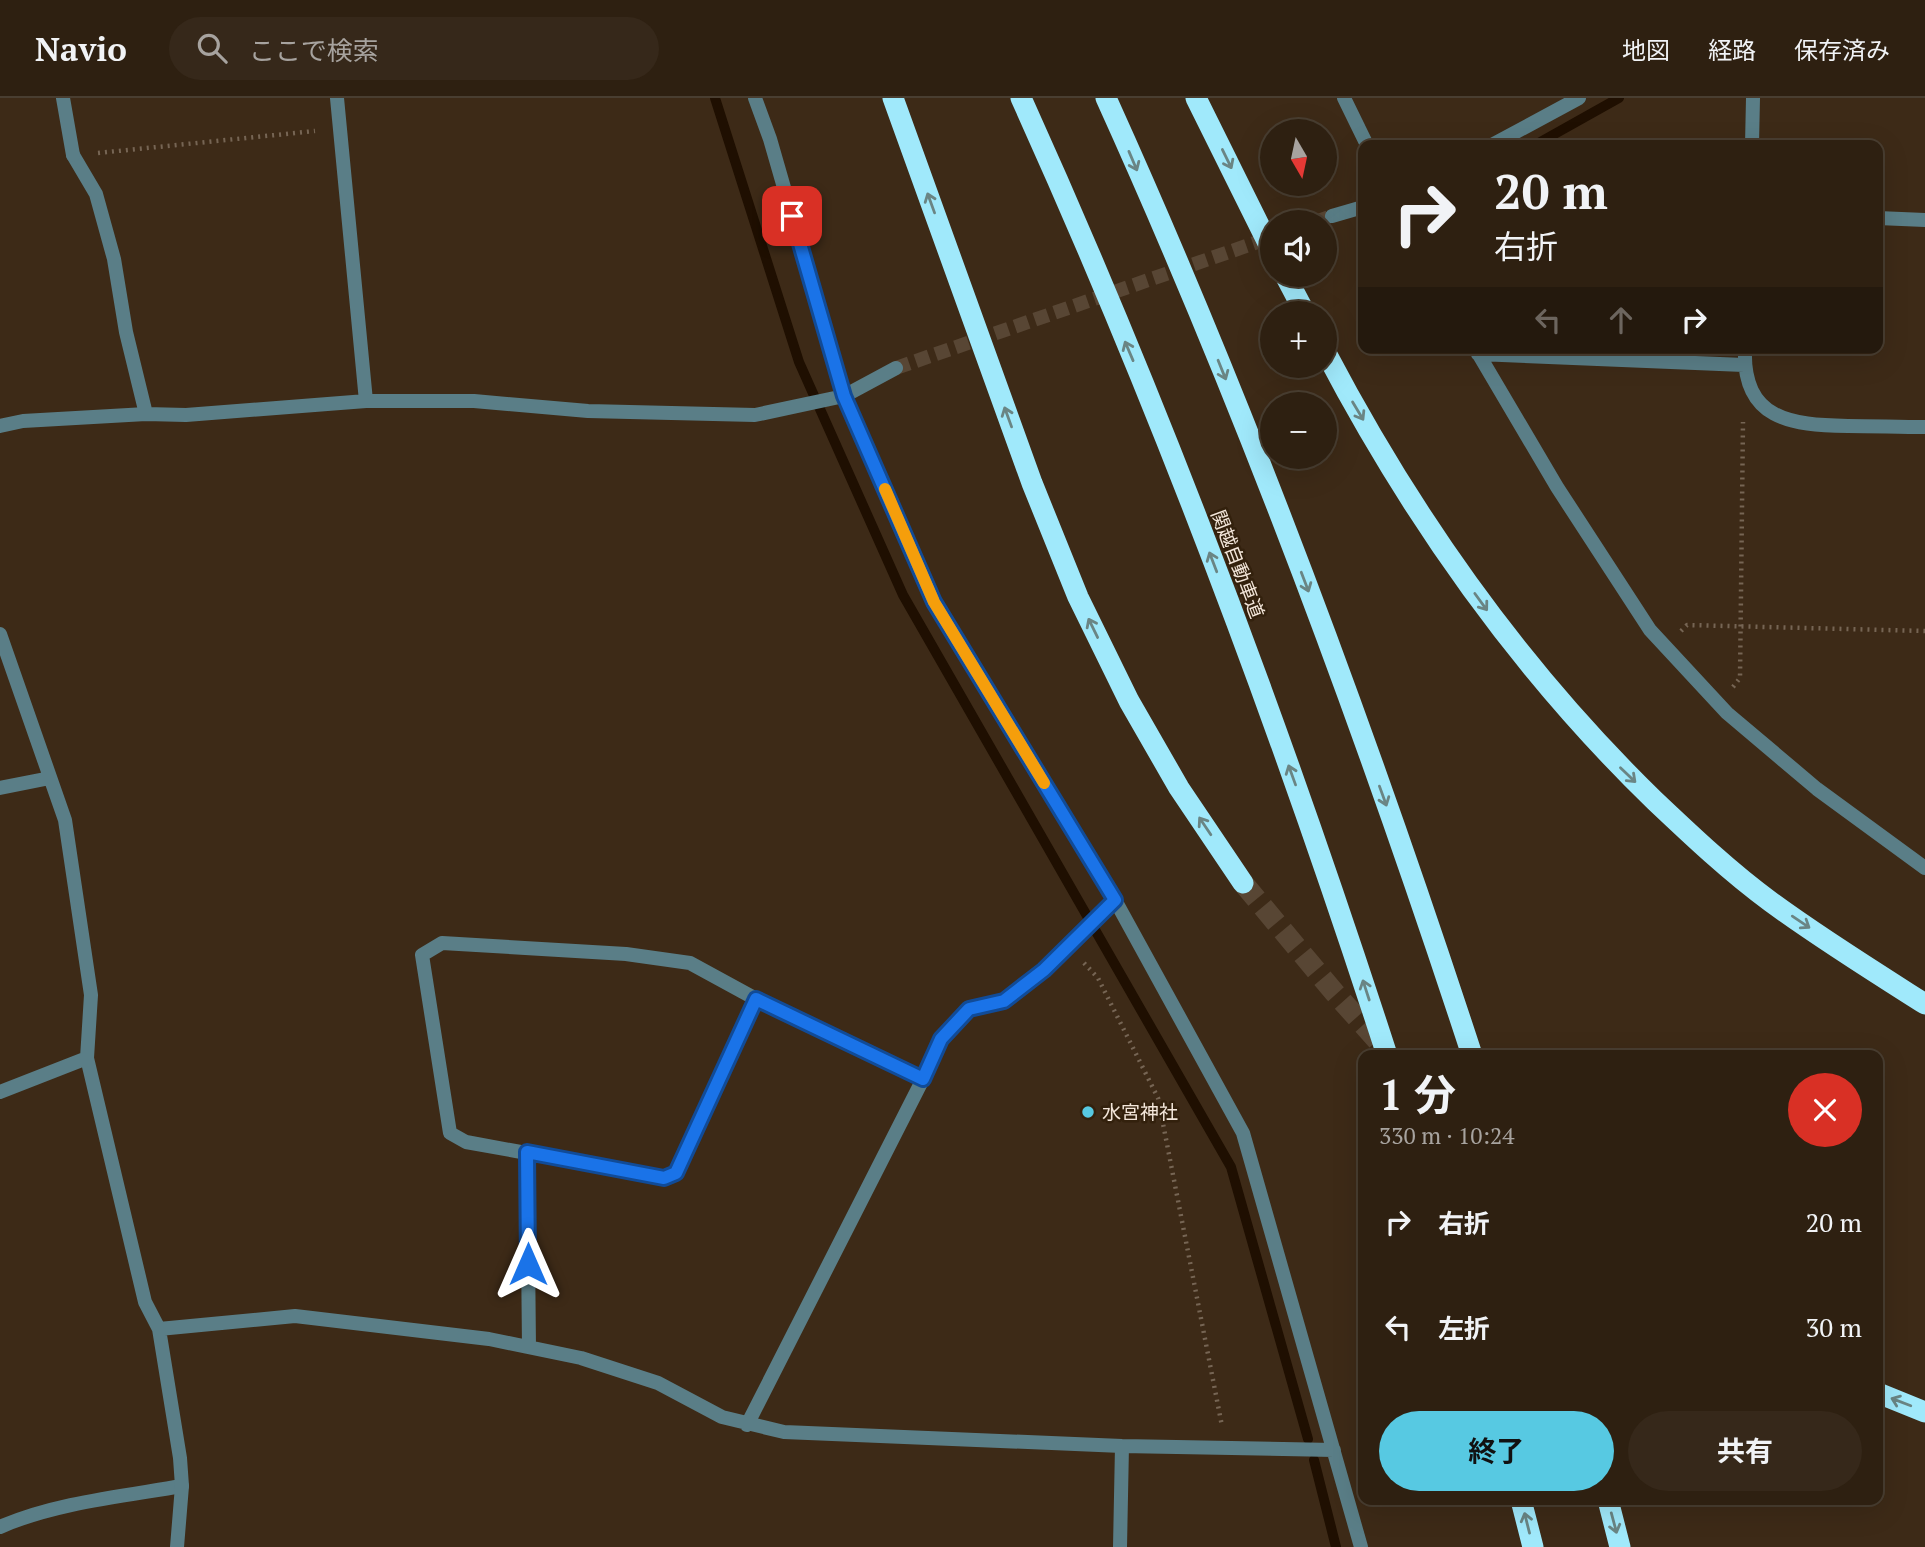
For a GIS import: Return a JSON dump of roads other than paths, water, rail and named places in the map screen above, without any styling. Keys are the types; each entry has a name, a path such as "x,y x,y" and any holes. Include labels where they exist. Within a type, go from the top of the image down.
{"highway":[{"path":"893,98 1032,483 1078,597 1129,701 1179,788 1243,883"},
{"name":"関越自動車道","path":"1021,98 1146,391 1248,652 1342,916 1385,1050"},
{"path":"1106,98 1221,367 1323,628 1421,900 1470,1050"},
{"path":"1196,98 1260,227"},
{"path":"1337,374 1412,501 1477,597 1538,678 1611,757 1688,832 1769,901 1925,1004"},
{"path":"1883,1395 1925,1412"},
{"path":"1522,1505 1533,1547"},
{"path":"1609,1505 1620,1547"}],"street":[{"path":"63,98 73,155 96,194 104,220 146,414"},
{"path":"337,98 366,401"},
{"path":"755,98 770,139 838,397 934,602 1115,900 1243,1133 1361,1547"},
{"path":"1344,98 1365,140"},
{"path":"1501,140 1580,98"},
{"path":"1752,140 1753,98"},
{"path":"1337,215 1358,208"},
{"path":"1883,218 1925,220"},
{"path":"1479,354 1558,487 1650,629 1719,704 1816,789 1925,868"},
{"path":"1534,354 1744,365"},
{"path":"1745,354 1744,365 1752,394 1780,419 1803,425 1925,427"},
{"path":"0,426 23,421 146,414 186,415 366,401 474,401 588,411 755,415 838,397 896,368"},
{"path":"0,635 65,820 91,995 87,1058 145,1302 159,1329 180,1458 182,1486 177,1547"},
{"path":"0,788 50,778"},
{"path":"747,1425 941,1039 969,1009 1004,1001 1044,970 1115,900"},
{"path":"756,999 676,1173 664,1178 466,1142 450,1133 422,955 442,943 626,954 690,963 756,999 923,1079"},
{"path":"0,1092 87,1058"},
{"path":"527,1152 529,1347"},
{"path":"159,1329 295,1316 489,1339 581,1358 658,1383 722,1417 784,1432 1122,1446 1334,1450"},
{"path":"1120,1547 1122,1446"},
{"path":"0,1527 32,1516 182,1486"}],"waterway":[{"path":"715,98 799,362 903,595 1231,1167 1308,1439"},
{"path":"1544,140 1619,98"},
{"path":"1314,1460 1336,1547"}],"tunnel":[{"path":"896,368 1260,241"},
{"path":"1243,883 1385,1049"}],"place":[{"name":"水宮神社","path":"1088,1112"}]}
